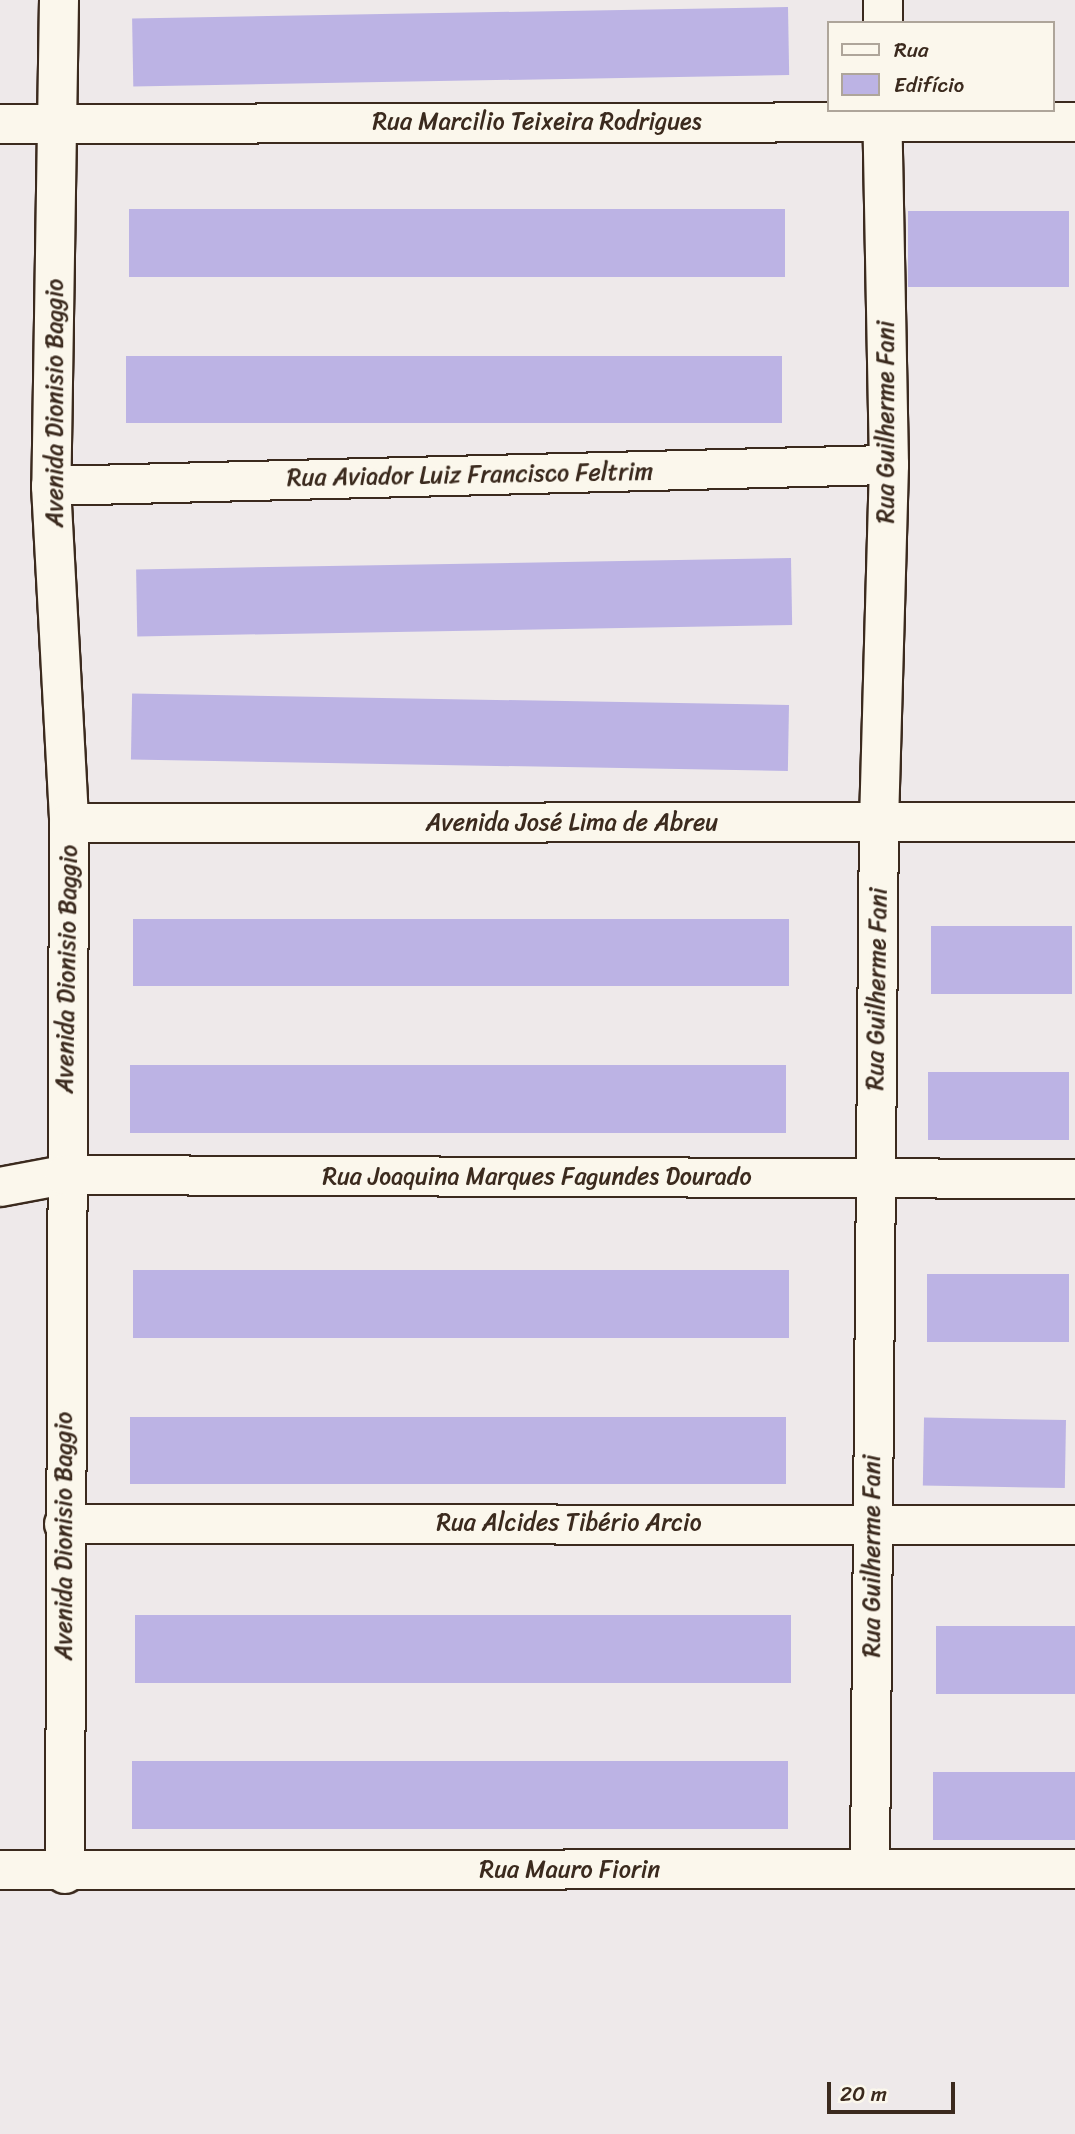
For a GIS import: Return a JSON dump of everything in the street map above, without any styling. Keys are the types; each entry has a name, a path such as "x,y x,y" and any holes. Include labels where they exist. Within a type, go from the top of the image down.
{"street":[{"name":"Avenida Dionisio Baggio","path":"59,0 51,486 69,823 64,1175 65,1874"},
{"path":"883,0 883,21"},
{"name":"Rua Marcilio Teixeira Rodrigues","path":"0,124 881,116 1075,122"},
{"name":"Rua Guilherme Fani","path":"870,1868 879,823 889,465 881,116"},
{"name":"Rua Aviador Luiz Francisco Feltrim","path":"51,486 889,465"},
{"name":"Avenida José Lima de Abreu","path":"69,823 1075,822"},
{"name":"Rua Joaquina Marques Fagundes Dourado","path":"0,1187 64,1175 1075,1179"},
{"name":"Rua Alcides Tibério Arcio","path":"64,1524 872,1522 1075,1525"},
{"name":"Rua Mauro Fiorin","path":"65,1874 1075,1869"},
{"path":"0,1870 65,1874"}],"building":[{"path":"788,7 789,75 133,86 132,18"},
{"path":"129,209 785,209 785,277 129,277"},
{"path":"908,211 1069,211 1069,287 908,287"},
{"path":"126,356 782,356 782,423 126,423"},
{"path":"791,558 792,625 137,636 136,569"},
{"path":"132,694 789,705 788,771 131,760"},
{"path":"133,919 789,919 789,986 133,986"},
{"path":"931,926 1072,926 1072,994 931,994"},
{"path":"130,1065 786,1065 786,1133 130,1133"},
{"path":"928,1072 1069,1072 1069,1140 928,1140"},
{"path":"133,1270 789,1270 789,1338 133,1338"},
{"path":"927,1274 1069,1274 1069,1342 927,1342"},
{"path":"130,1417 786,1417 786,1484 130,1484"},
{"path":"924,1418 1066,1420 1065,1488 923,1486"},
{"path":"135,1615 791,1615 791,1683 135,1683"},
{"path":"936,1626 1075,1626 1075,1694 936,1694"},
{"path":"132,1761 788,1761 788,1829 132,1829"},
{"path":"933,1772 1075,1772 1075,1840 933,1840"}]}
